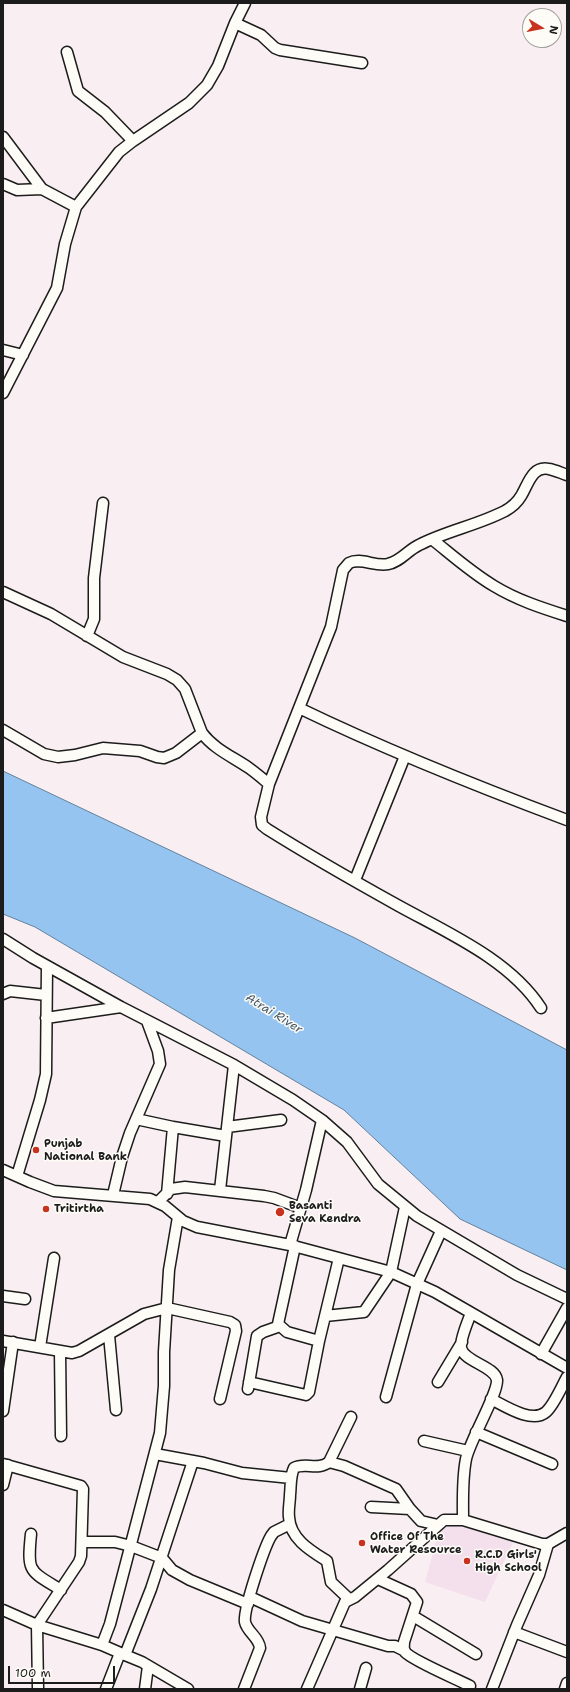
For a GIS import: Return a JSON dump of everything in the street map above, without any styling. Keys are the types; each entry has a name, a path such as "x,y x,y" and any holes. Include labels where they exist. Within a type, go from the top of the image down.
{"street":[{"path":"3,393 57,288 65,244 76,207 119,152 189,103 207,85 218,66 235,23 245,3"},
{"path":"235,23 261,35 275,48 280,50 362,63"},
{"path":"67,52 78,92 105,112 133,141"},
{"path":"3,137 42,189 76,207"},
{"path":"3,184 16,190 42,189"},
{"path":"3,350 24,354"},
{"path":"541,1008 526,987 505,969 464,942 302,851 262,825 261,817 269,784 331,626 342,575 346,567 352,561 388,565 400,559 408,551 505,512 520,498 528,481 539,469 550,469 567,475"},
{"path":"87,636 94,619 94,578 103,503"},
{"path":"433,540 467,568 493,586 530,604 567,616"},
{"path":"3,592 52,614 123,657 167,674 177,680 185,689 202,733 223,752 250,769 269,784"},
{"path":"299,708 405,756 485,789 567,820"},
{"path":"3,730 44,754 58,757 75,755 103,748 140,751 164,758 176,753 202,733"},
{"path":"355,880 405,756"},
{"path":"3,939 47,966 121,1007 262,1080 322,1120 347,1142 378,1184 405,1207 441,1231 517,1275 567,1299"},
{"path":"18,1176 45,1079 47,966"},
{"path":"3,994 10,991 46,995"},
{"path":"46,1018 121,1007"},
{"path":"113,1195 122,1157 136,1119 160,1064 158,1051 147,1021"},
{"path":"220,1190 234,1065"},
{"path":"136,1119 173,1127 227,1132 281,1120"},
{"path":"319,1341 287,1332 280,1326 278,1318 300,1208 322,1120"},
{"path":"167,1194 173,1127"},
{"path":"3,1170 54,1191 150,1199 158,1202 189,1224 198,1227 293,1246 391,1272 471,1313 567,1368"},
{"path":"158,1202 172,1189 185,1187 220,1190 274,1198 300,1208"},
{"path":"325,1316 364,1312 391,1272 405,1207"},
{"path":"102,1645 110,1624 160,1433 164,1386 169,1270 178,1217"},
{"path":"386,1397 417,1284 441,1231"},
{"path":"40,1347 54,1258"},
{"path":"280,1326 263,1332 257,1336 248,1386 306,1395 309,1392 319,1341 339,1258"},
{"path":"3,1296 25,1299"},
{"path":"3,1411 8,1342 72,1353 79,1351 109,1335 144,1314 167,1308 230,1322 235,1325 236,1330 220,1399"},
{"path":"541,1354 567,1308"},
{"path":"438,1382 462,1342 471,1313"},
{"path":"109,1335 116,1410"},
{"path":"462,1342 462,1350 465,1355 494,1374 496,1377 496,1386 468,1451 464,1475 463,1520"},
{"path":"60,1351 61,1436"},
{"path":"491,1399 525,1415 541,1415 550,1408 567,1377"},
{"path":"349,1599 331,1582 329,1576 329,1564 327,1561 305,1546 296,1536 288,1516 291,1478 294,1468 297,1466 319,1467 324,1466 329,1462 351,1417"},
{"path":"476,1432 552,1464"},
{"path":"424,1441 468,1451"},
{"path":"155,1454 193,1461 242,1473 291,1478"},
{"path":"106,1689 162,1558 193,1461"},
{"path":"329,1462 344,1466 396,1489 410,1509 421,1521 438,1525"},
{"path":"3,1486 6,1464 81,1486 83,1489 80,1562 37,1625 38,1689"},
{"path":"371,1507 410,1509"},
{"path":"307,1689 341,1608 349,1599 378,1579 444,1520 463,1520 542,1544 548,1544 567,1532"},
{"path":"244,1689 260,1648 259,1642 245,1623 245,1616 249,1601 268,1542 274,1532 290,1524"},
{"path":"31,1534 30,1565 38,1576 61,1590"},
{"path":"82,1542 115,1542 131,1546 162,1558 172,1570 207,1588 249,1601 302,1621 388,1646 394,1646 470,1686"},
{"path":"492,1689 514,1632 533,1589 548,1544"},
{"path":"378,1579 412,1594 415,1597 417,1606 404,1642 403,1648 405,1651"},
{"path":"3,1610 37,1625 102,1645 148,1666 188,1689"},
{"path":"413,1616 476,1654"},
{"path":"514,1632 567,1652"},
{"path":"145,1689 148,1666"},
{"path":"360,1689 366,1668"},
{"path":"566,1689 567,1683"}],"shaded area":[{"name":"R.C.D Girls' High School","path":"454,1525 496,1534 514,1540 485,1602 425,1582 440,1527"}],"water":[{"name":"Atrai River","path":"3,771 355,938 567,1050 567,1270 460,1219 344,1110 35,927 3,914"}],"place":[{"name":"Punjab National Bank","path":"36,1150"},
{"name":"Tritirtha","path":"46,1209"},
{"name":"Basanti Seva Kendra","path":"280,1212"},
{"name":"Office Of The Water Resource","path":"362,1543"},
{"name":"R.C.D Girls' High School","path":"467,1561"}]}
